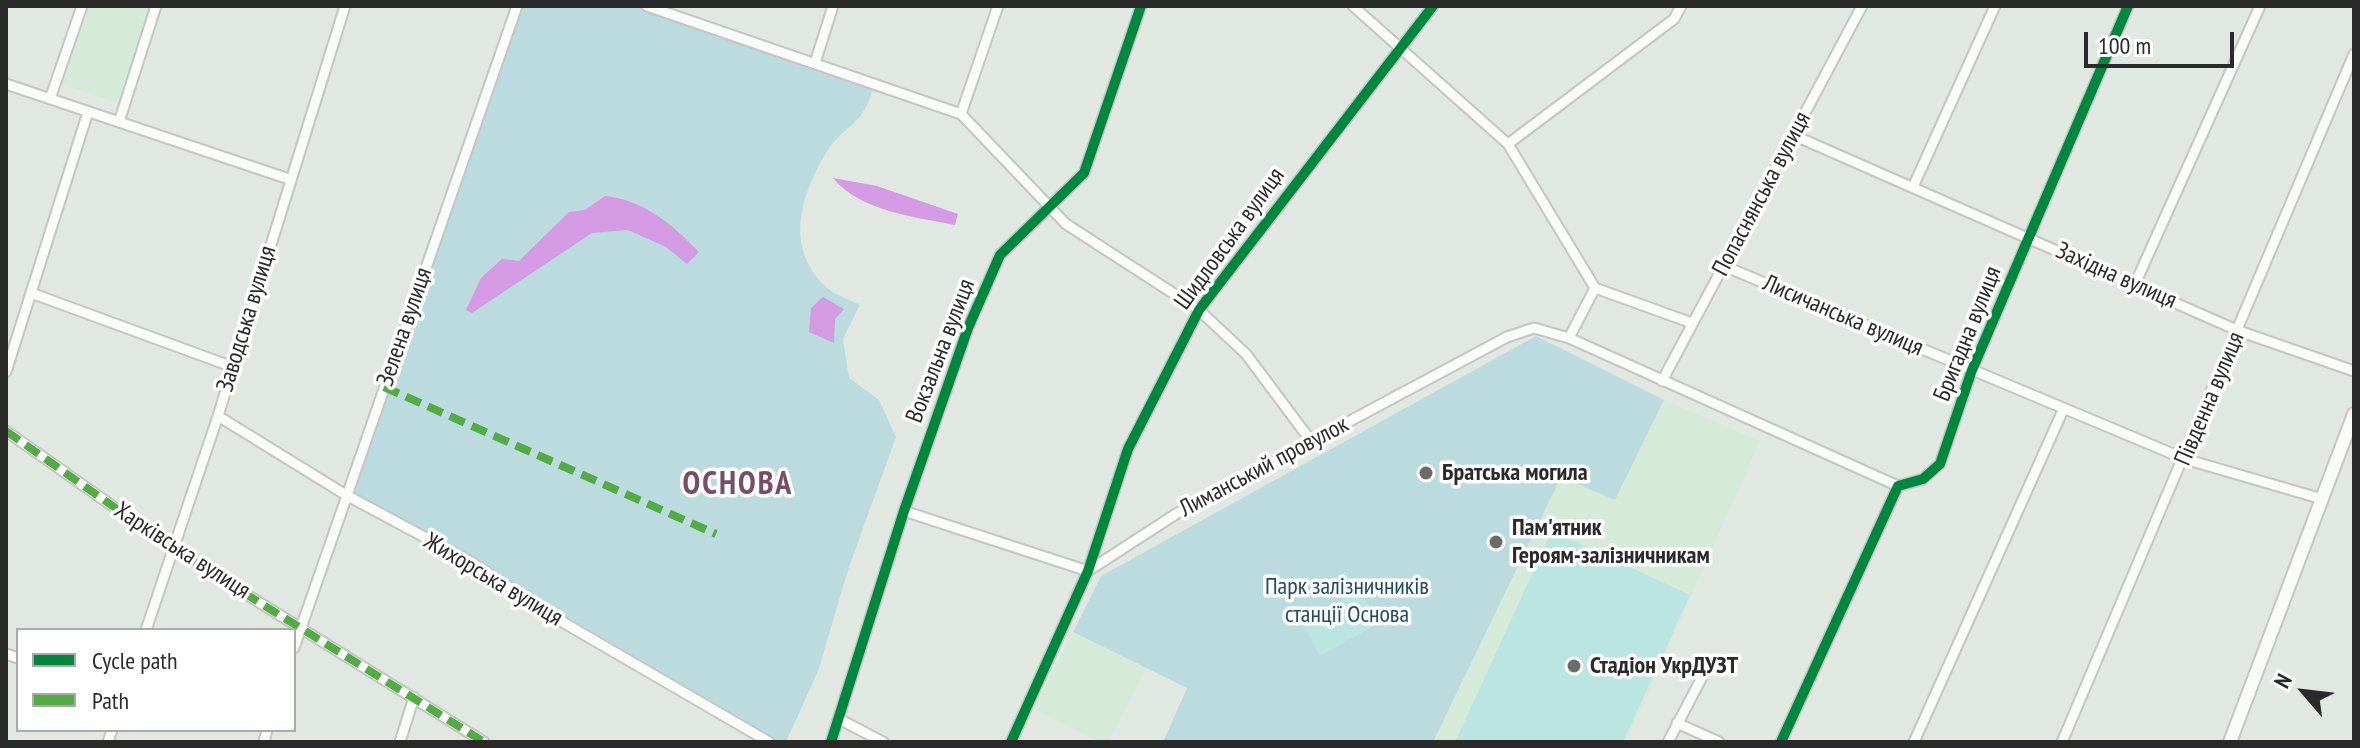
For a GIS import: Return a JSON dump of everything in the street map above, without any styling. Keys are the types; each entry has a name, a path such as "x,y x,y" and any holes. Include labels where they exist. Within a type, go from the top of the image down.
{"main road":[{"path":"2230,742 2354,414"}],"street":[{"path":"50,99 82,6"},
{"path":"119,122 156,6"},
{"name":"Заводська вулиця","path":"147,628 218,416 345,6"},
{"name":"Зелена вулиця","path":"296,642 517,6"},
{"path":"647,6 961,114 1066,224 1199,310 1246,354 1311,441"},
{"path":"815,63 833,6"},
{"path":"961,114 998,6"},
{"name":"Вокзальна вулиця","path":"831,742 904,511 968,328 1000,255 1084,173 1141,6"},
{"path":"1353,6 1508,144 1595,288 1692,323"},
{"name":"Шидловська вулиця","path":"1011,742 1088,571 1128,449 1199,310 1433,6"},
{"path":"1508,144 1674,19 1681,6"},
{"name":"Попаснянська вулиця","path":"1662,381 1862,6"},
{"path":"1913,187 1995,6"},
{"name":"Бригадна вулиця","path":"1898,486 1923,479 1940,464 1972,370 2128,6"},
{"path":"2135,284 2260,6"},
{"name":"Південна вулиця","path":"2062,742 2185,459 2354,54"},
{"path":"6,84 289,179"},
{"path":"6,372 88,112"},
{"name":"Західна вулиця","path":"1793,135 2239,331 2354,371"},
{"name":"Лисичанська вулиця","path":"1724,266 2185,459 2322,499"},
{"path":"1569,338 1595,288"},
{"path":"31,293 233,367"},
{"name":"Лиманський провулок","path":"1088,571 1176,514 1521,331 1534,328 1569,338 1898,486"},
{"path":"1914,742 2064,408"},
{"name":"Жихорська вулиця","path":"218,416 346,495 469,561 566,624 769,742"},
{"name":"Харківська вулиця","path":"6,431 175,550 484,742"},
{"path":"1781,742 1898,486"},
{"path":"904,511 1088,571"},
{"path":"1668,742 1709,664"},
{"path":"400,742 414,697"},
{"path":"839,719 883,742"},
{"path":"1677,723 1719,742"}],"shaded area":[{"path":"88,6 151,6 119,103 62,84"},
{"path":"833,178 877,186 958,214 955,225 873,205 844,189"},
{"path":"605,196 619,198 657,215 699,252 687,264 666,247 628,230 592,233 472,313 466,310 481,278 502,259 519,261 569,212 585,210"},
{"path":"823,297 844,309 835,319 834,343 809,332 811,308"},
{"path":"1664,400 1760,441 1626,742 1433,742 1561,476 1615,500"},
{"path":"1073,632 1146,669 1109,742 1099,742 1034,709"}],"green space":[{"path":"517,6 647,6 874,83 865,109 833,143 809,187 801,222 801,239 814,273 827,288 860,305 843,339 849,378 879,400 896,437 849,567 818,671 786,742 769,742 469,561 346,495"},
{"name":"Парк залізничників станції Основа","path":"1536,336 1664,400 1615,500 1561,477 1433,742 1163,742 1187,688 1073,632 1101,576"},
{"name":"Стадіон УкрДУЗТ","path":"1552,531 1690,595 1623,742 1455,742"},
{"path":"1361,590 1379,623 1320,656 1301,623"}],"marked path":[{"path":"384,387 716,534"},
{"path":"6,431 175,550 484,742"}],"cycle path":[{"path":"831,742 904,511 968,328 1000,255 1084,173 1141,6"},
{"path":"1011,742 1088,571 1128,449 1199,310 1433,6"},
{"path":"1781,742 1898,486 1923,479 1940,464 1972,370 2128,6"}],"place":[{"name":"Братська могила","path":"1426,473"},
{"name":"Пам'ятник Героям-залізничникам","path":"1496,542"},
{"name":"Стадіон УкрДУЗТ","path":"1574,666"}],"district":[{"name":"ОСНОВА","path":"738,485"}]}
